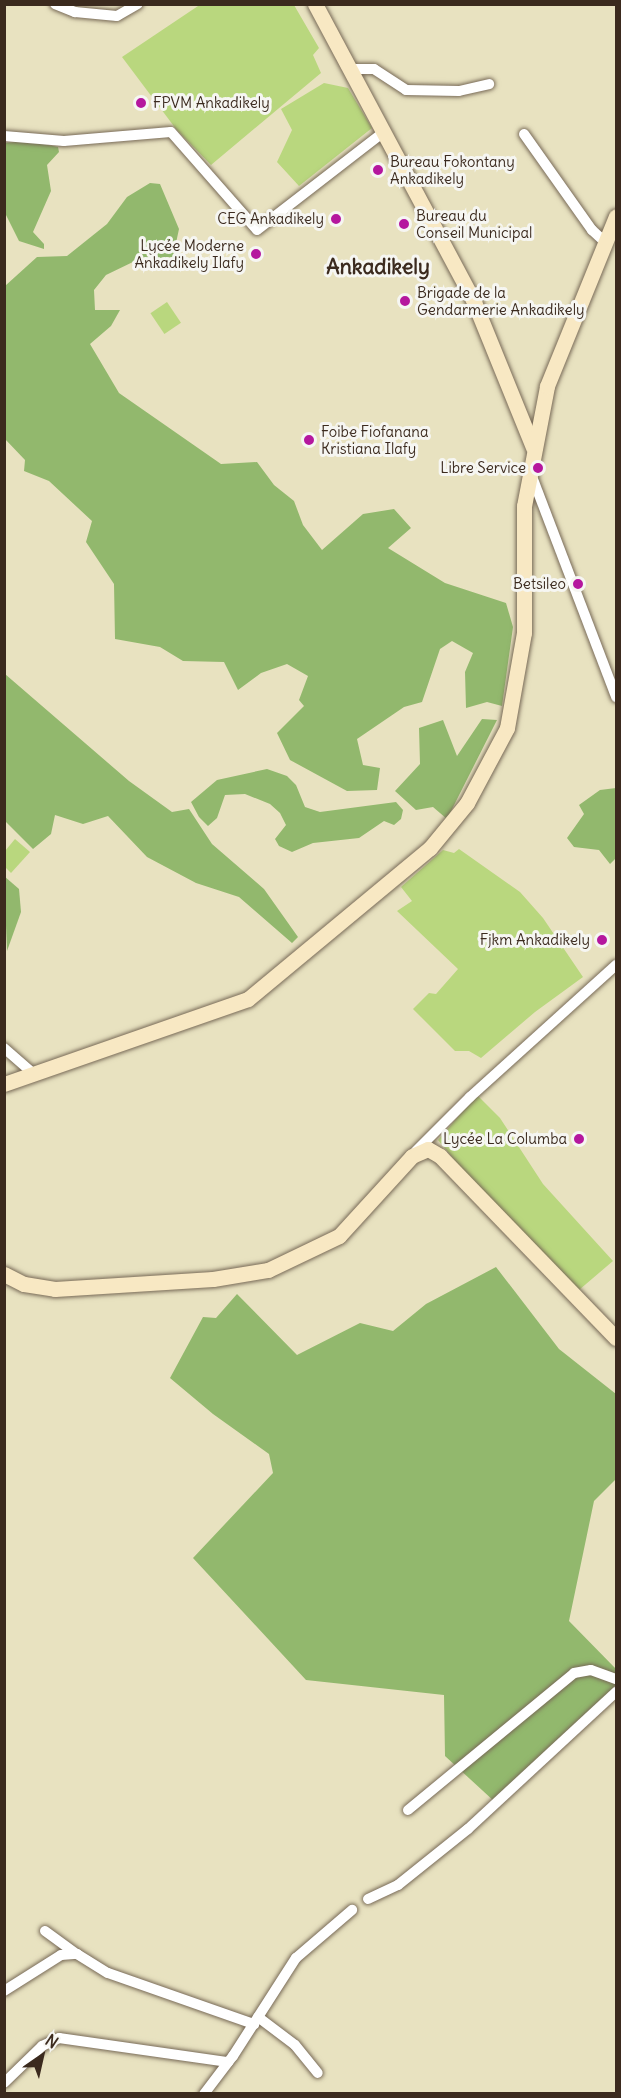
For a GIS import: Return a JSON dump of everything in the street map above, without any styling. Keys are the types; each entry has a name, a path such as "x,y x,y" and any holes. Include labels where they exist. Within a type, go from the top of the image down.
{"street":[{"path":"55,4 75,12 117,16 138,4"},
{"path":"315,4 352,69 474,302 533,447"},
{"path":"352,69 374,69 395,86 416,91 459,91 489,84"},
{"path":"4,136 64,141 171,132 256,230 384,132"},
{"path":"524,134 592,230 606,243"},
{"path":"4,1084 248,999 430,848 467,803 507,728 524,633 524,506 533,447 547,387 616,216"},
{"path":"530,471 616,697"},
{"path":"4,1274 24,1284 55,1289 213,1279 268,1270 339,1236 470,1097 616,965"},
{"path":"4,1048 33,1073"},
{"path":"412,1156 428,1149 441,1156 616,1338"},
{"path":"408,1810 574,1673 591,1670 616,1679"},
{"path":"368,1899 398,1885 468,1829 616,1692"},
{"path":"204,2094 256,2021 296,1958 352,1910"},
{"path":"45,1931 108,1973 256,2021 295,2045 318,2073"},
{"path":"4,1991 61,1955 77,1954"},
{"path":"4,2083 42,2046 59,2038 228,2062"}],"green space":[{"path":"201,4 294,5 319,48 313,55 321,73 211,165 176,129 122,57"},
{"path":"324,83 348,88 372,128 299,186 277,162 292,130 281,109"},
{"path":"28,141 58,147 59,152 47,165 51,191 33,232 44,244 44,249 19,241 5,213 4,143"},
{"path":"150,183 160,184 179,229 173,257 137,260 106,275 94,290 95,310 120,310 111,326 90,344 119,393 221,464 257,462 274,485 294,501 303,525 322,550 363,514 394,509 411,528 388,548 445,583 506,603 513,627 502,706 487,702 466,708 465,672 473,653 452,641 440,649 422,702 404,707 357,739 363,765 380,768 377,790 347,791 290,760 277,733 304,706 299,700 308,676 287,664 261,673 238,690 224,662 183,661 160,647 115,639 114,584 86,542 92,521 49,481 24,471 25,460 5,439 5,286 37,257 67,256 107,224 127,197"},
{"path":"167,302 181,323 164,334 150,313"},
{"path":"5,674 129,781 172,812 189,809 212,844 264,889 298,937 292,943 239,897 196,883 147,857 108,816 83,824 55,815 51,834 33,849 5,821"},
{"path":"482,719 497,720 447,819 433,807 416,810 395,791 420,764 419,728 443,720 457,756"},
{"path":"267,769 287,776 296,785 305,807 320,812 396,802 403,810 401,819 394,825 384,821 359,838 313,843 292,852 279,846 275,839 286,825 280,813 270,804 245,794 225,795 217,818 208,826 199,817 191,802 217,780"},
{"path":"616,788 616,858 610,864 599,850 574,847 567,838 584,814 579,805 600,790"},
{"path":"15,839 30,852 11,873 5,867 5,851"},
{"path":"459,849 520,892 543,918 583,977 535,1012 481,1058 469,1051 455,1051 413,1009 429,993 436,994 458,969 397,911 412,901 401,887 443,850 454,853"},
{"path":"4,876 19,889 21,912 7,951"},
{"path":"477,1095 500,1118 543,1184 613,1261 579,1290 475,1185 438,1140"},
{"path":"496,1267 559,1349 616,1394 616,1479 594,1501 569,1621 616,1669 616,1690 495,1802 445,1756 444,1695 306,1680 193,1558 273,1473 269,1454 213,1414 170,1378 203,1317 216,1318 237,1294 297,1355 360,1323 393,1331 426,1304"}],"place":[{"name":"FPVM Ankadikely","path":"141,103"},
{"name":"Bureau Fokontany Ankadikely","path":"378,170"},
{"name":"CEG Ankadikely","path":"336,219"},
{"name":"Bureau du Conseil Municipal","path":"404,224"},
{"name":"Lycée Moderne Ankadikely Ilafy","path":"256,254"},
{"name":"Brigade de la Gendarmerie Ankadikely","path":"405,301"},
{"name":"Foibe Fiofanana Kristiana Ilafy","path":"309,440"},
{"name":"Libre Service","path":"538,468"},
{"name":"Betsileo","path":"578,584"},
{"name":"Fjkm Ankadikely","path":"602,940"},
{"name":"Lycée La Columba","path":"579,1139"}],"district":[{"name":"Ankadikely","path":"378,267"}]}
